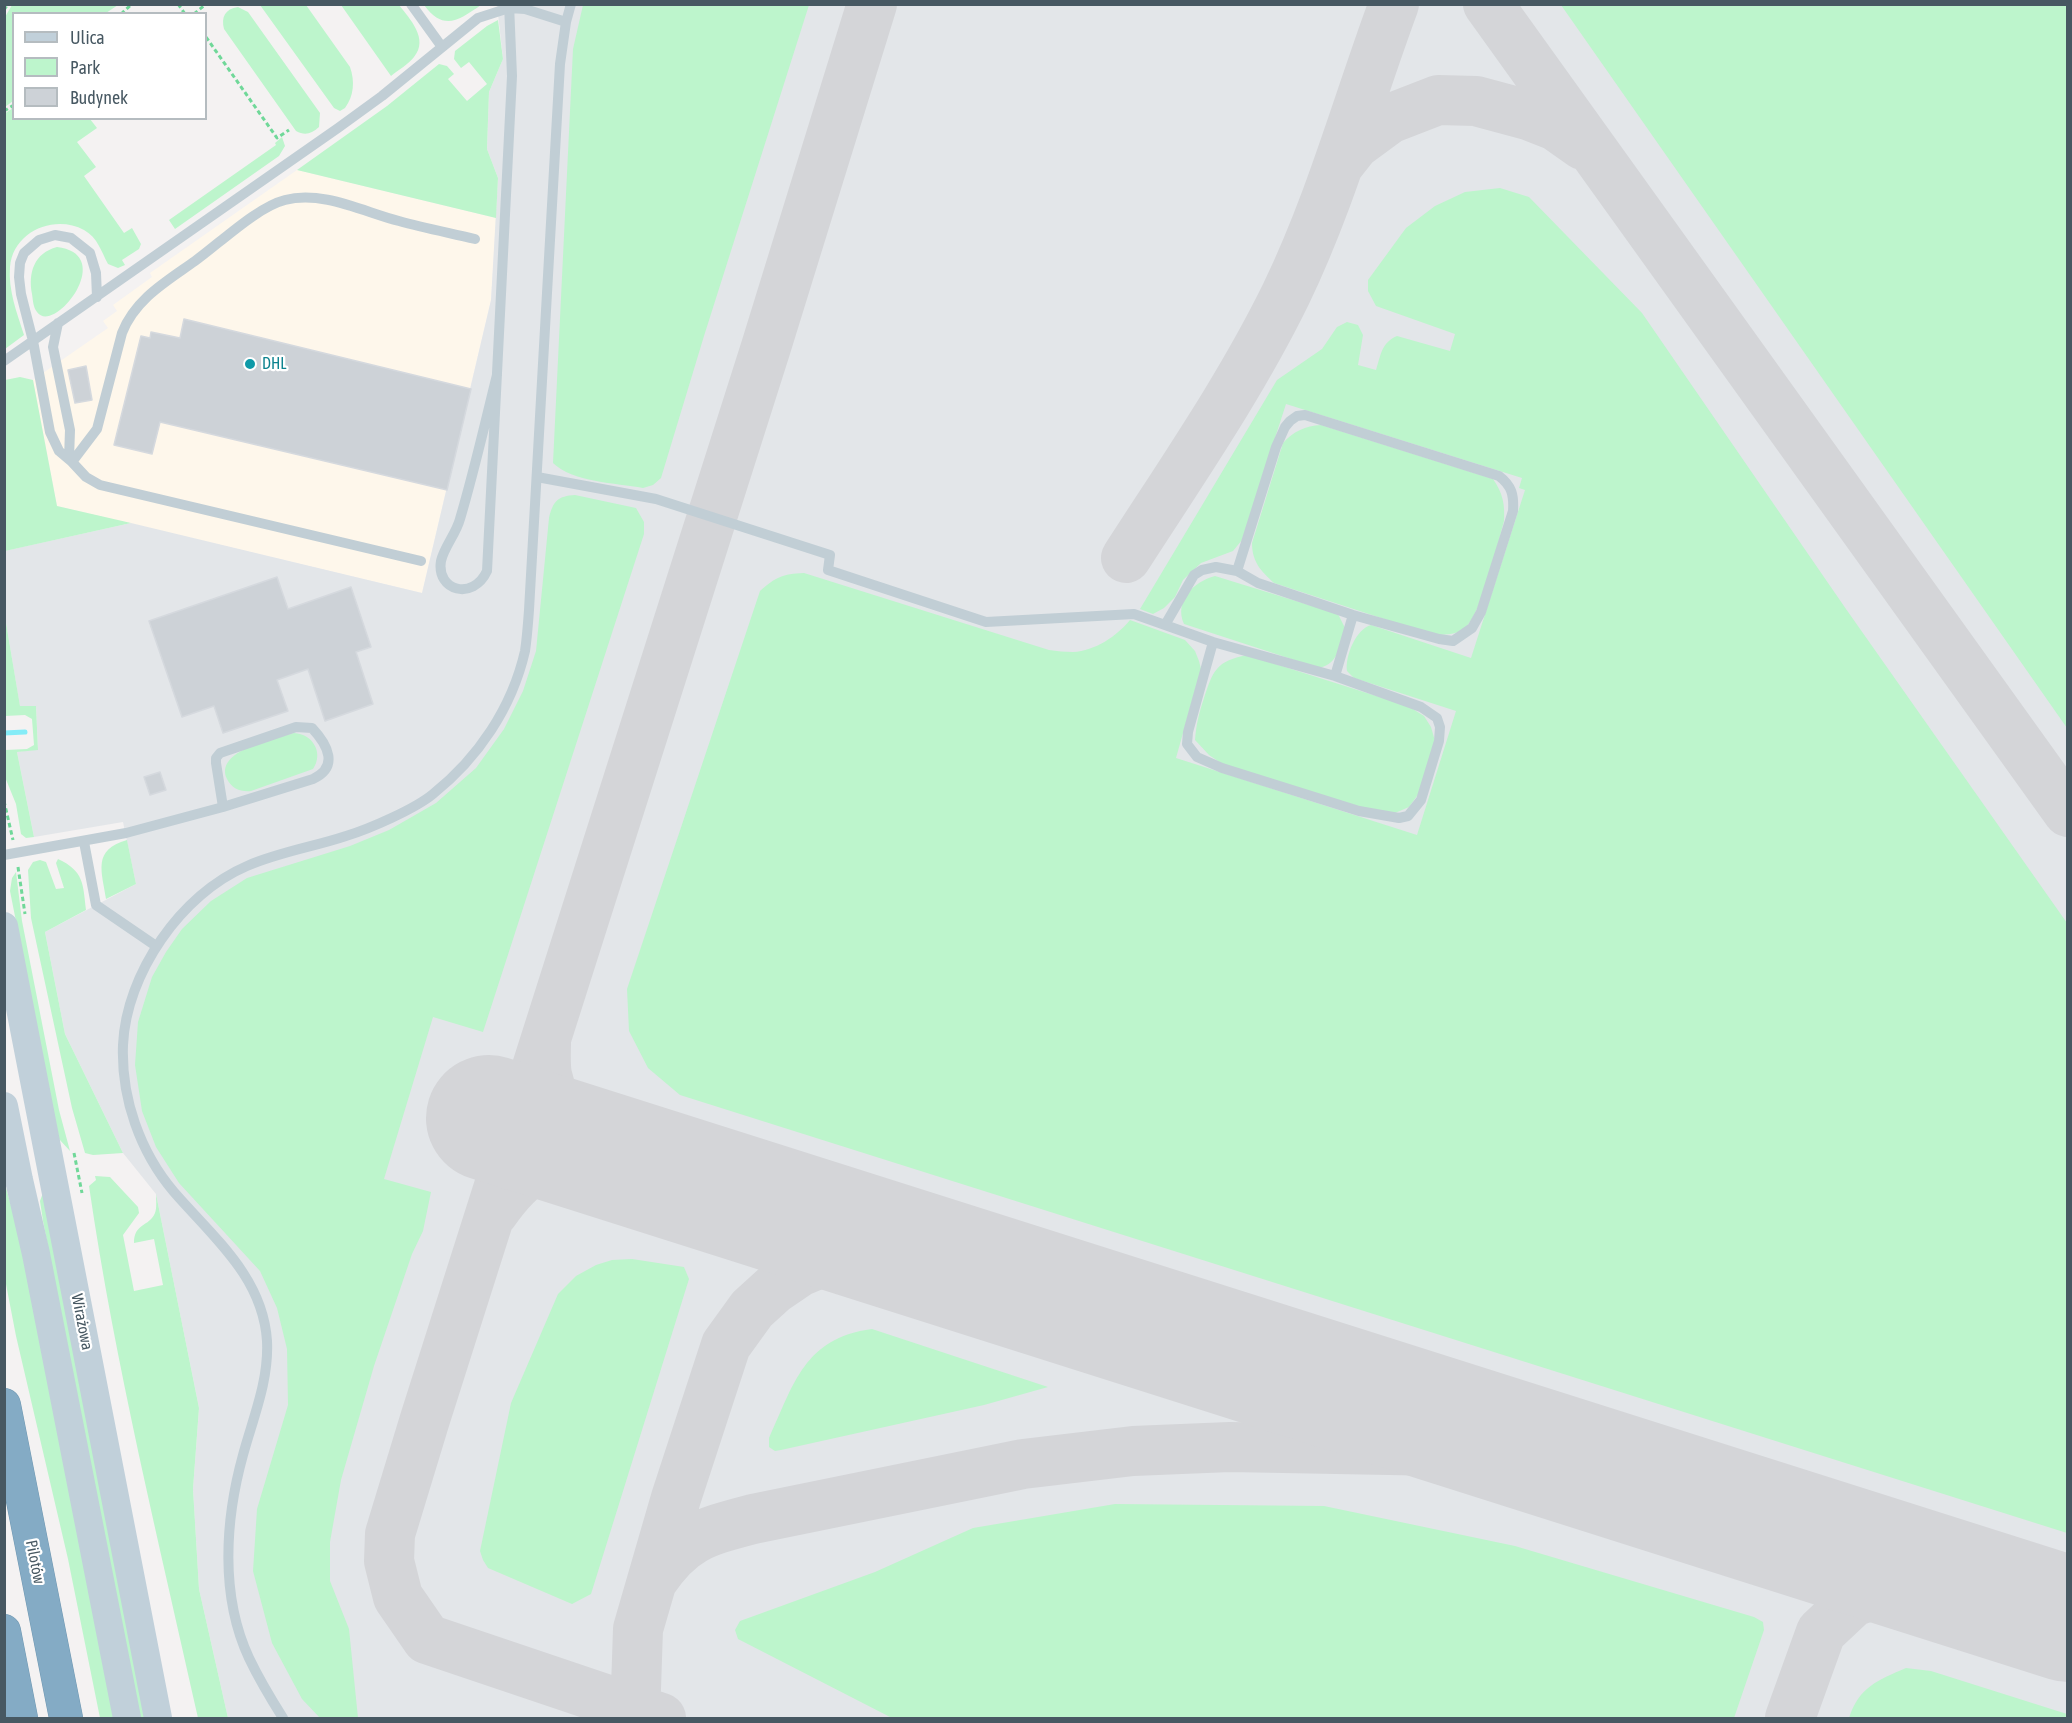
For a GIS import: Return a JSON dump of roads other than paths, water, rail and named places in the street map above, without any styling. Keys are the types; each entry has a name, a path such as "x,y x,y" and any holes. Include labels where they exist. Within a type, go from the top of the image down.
{"highway":[{"name":"Pilotów","path":"4,1405 66,1719"},
{"path":"4,1631 21,1719"}],"main road":[{"name":"Wirażowa","path":"4,926 158,1719"},
{"name":"Wirażowa","path":"4,1106 36,1254 127,1719"}],"lane":[{"path":"411,4 442,47"},
{"path":"283,1719 248,1656 236,1621 229,1582 229,1528 235,1490 266,1374 267,1340 260,1305 246,1276 224,1247 171,1190 146,1152 131,1114 127,1090 123,1044 126,1021 142,974 156,946 173,923 204,891 244,867 285,852 347,836 430,796 470,760 496,724 514,687 525,651 529,610 560,64 571,4"},
{"path":"497,375 460,522 441,560 443,576 457,590 467,590 477,585 488,571 512,76 509,6"},
{"path":"4,361 383,95 478,18 509,6 566,22"},
{"path":"70,460 97,429 122,333 133,312 145,297 261,210 284,200 304,197 327,200 399,221 475,239"},
{"path":"97,297 96,273 90,253 71,238 55,235 39,240 24,253 20,263 21,294 33,341 50,432 59,451 86,477 100,485 421,561"},
{"path":"58,323 53,347 70,430 70,460"},
{"path":"1165,625 1194,575 1202,570 1216,567 1238,571 1258,583 1353,615 1453,641 1472,628 1481,612 1513,511 1514,498 1508,482 1499,476 1380,437 1305,415 1297,416 1285,427 1276,447 1238,571"},
{"path":"537,477 626,493 711,516 830,555 828,570 986,622 1134,614 1213,642 1335,676 1421,707 1437,718 1440,727 1439,741 1421,800 1408,816 1399,819 1359,812 1222,768 1197,757 1187,744 1188,732 1213,642"},
{"path":"1335,676 1353,615"},
{"path":"4,855 126,833 223,807 313,779 324,774 328,766 327,751 319,735 312,728 296,727 220,753 216,758 216,763 223,807"},
{"path":"84,842 96,905 156,946"}],"waterway":[{"path":"4,733 25,732"}],"place":[{"name":"DHL","path":"250,364"}]}
